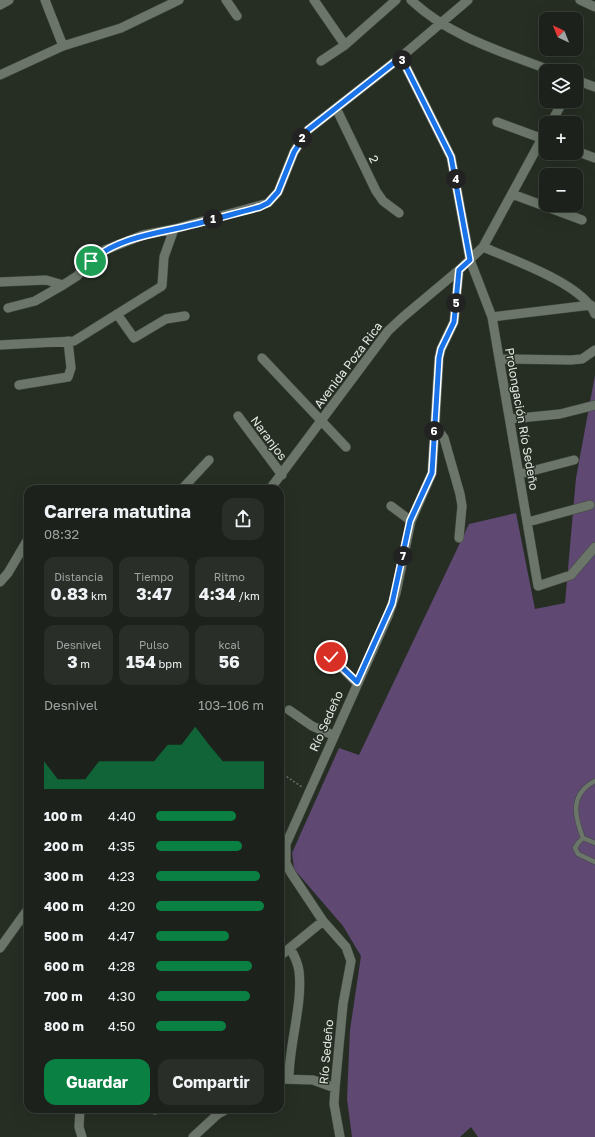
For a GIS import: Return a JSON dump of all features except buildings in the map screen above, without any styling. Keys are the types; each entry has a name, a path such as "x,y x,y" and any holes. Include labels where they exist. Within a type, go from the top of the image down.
{"street":[{"path":"0,5 10,0"},
{"path":"45,0 63,46"},
{"path":"0,75 63,46 121,28 179,0"},
{"path":"226,0 237,16"},
{"path":"314,0 345,45"},
{"path":"321,60 345,45 396,0"},
{"path":"411,0 441,24 477,42 539,66"},
{"path":"8,308 35,301 63,285 77,276 91,261 105,250 143,235 174,229 260,207 268,203 278,192 299,142 313,126 401,57 468,0"},
{"path":"580,0 595,7"},
{"name":"Prolongación Río Sedeño","path":"401,57 451,157 470,260 492,318 520,474 538,586 571,574 595,547"},
{"path":"583,83 595,87"},
{"name":"2","path":"336,108 376,191 383,201 399,213"},
{"path":"497,122 539,134"},
{"path":"459,270 484,247 539,147"},
{"path":"583,154 595,158"},
{"path":"512,194 582,220"},
{"path":"0,345 68,341 78,339 162,286 164,257 174,229"},
{"path":"484,247 561,282 578,293 590,305 595,314"},
{"name":"Avenida Poza Rica","path":"273,485 388,331 402,316 459,270"},
{"name":"Río Sedeño","path":"284,840 308,791 392,604 410,521 432,473 439,358 441,349 454,322 459,270"},
{"path":"0,282 46,280 63,285"},
{"path":"492,318 590,305"},
{"path":"117,314 134,338 166,319 185,316"},
{"path":"19,385 68,377 71,368 68,341"},
{"path":"500,359 582,359 595,350"},
{"path":"262,358 346,447"},
{"path":"510,419 560,414 595,406"},
{"name":"Naranjos","path":"238,416 282,475"},
{"path":"434,425 444,438 460,494 462,506 459,538"},
{"path":"186,485 209,460"},
{"path":"520,474 574,460"},
{"path":"528,522 590,505"},
{"path":"391,506 410,521"},
{"path":"0,582 8,573 24,546"},
{"path":"331,657 357,682"},
{"path":"289,710 312,726 333,735"},
{"name":"Río Sedeño","path":"284,866 323,920 346,947 351,961 341,1018 335,1088 334,1104 340,1137"},
{"path":"0,948 24,915"},
{"path":"284,953 323,920"},
{"path":"290,948 297,964 299,976 296,1016 284,1078 313,1080 335,1088"},
{"path":"80,1113 78,1127 82,1137"},
{"path":"194,1137 220,1113"}],"lane":[{"path":"595,781 584,787 575,806 579,827 583,838 595,843"},
{"path":"583,838 575,848 578,854 595,862"}],"path":[{"path":"284,775 308,791"}],"shaded area":[{"path":"595,375 595,1137 478,1137 471,1127 460,1137 352,1137 347,1099 350,1030 361,956 343,926 294,869 292,853 339,748 359,755 469,524 516,513 535,609 565,603 576,478"}],"route":[{"path":"91,261 105,250 143,235 174,229 260,207 268,203 278,192 294,152 308,130 401,57 451,157 470,260 459,270 454,322 444,341 439,358 432,473 410,521 396,593 388,616 357,682 331,657"}]}
